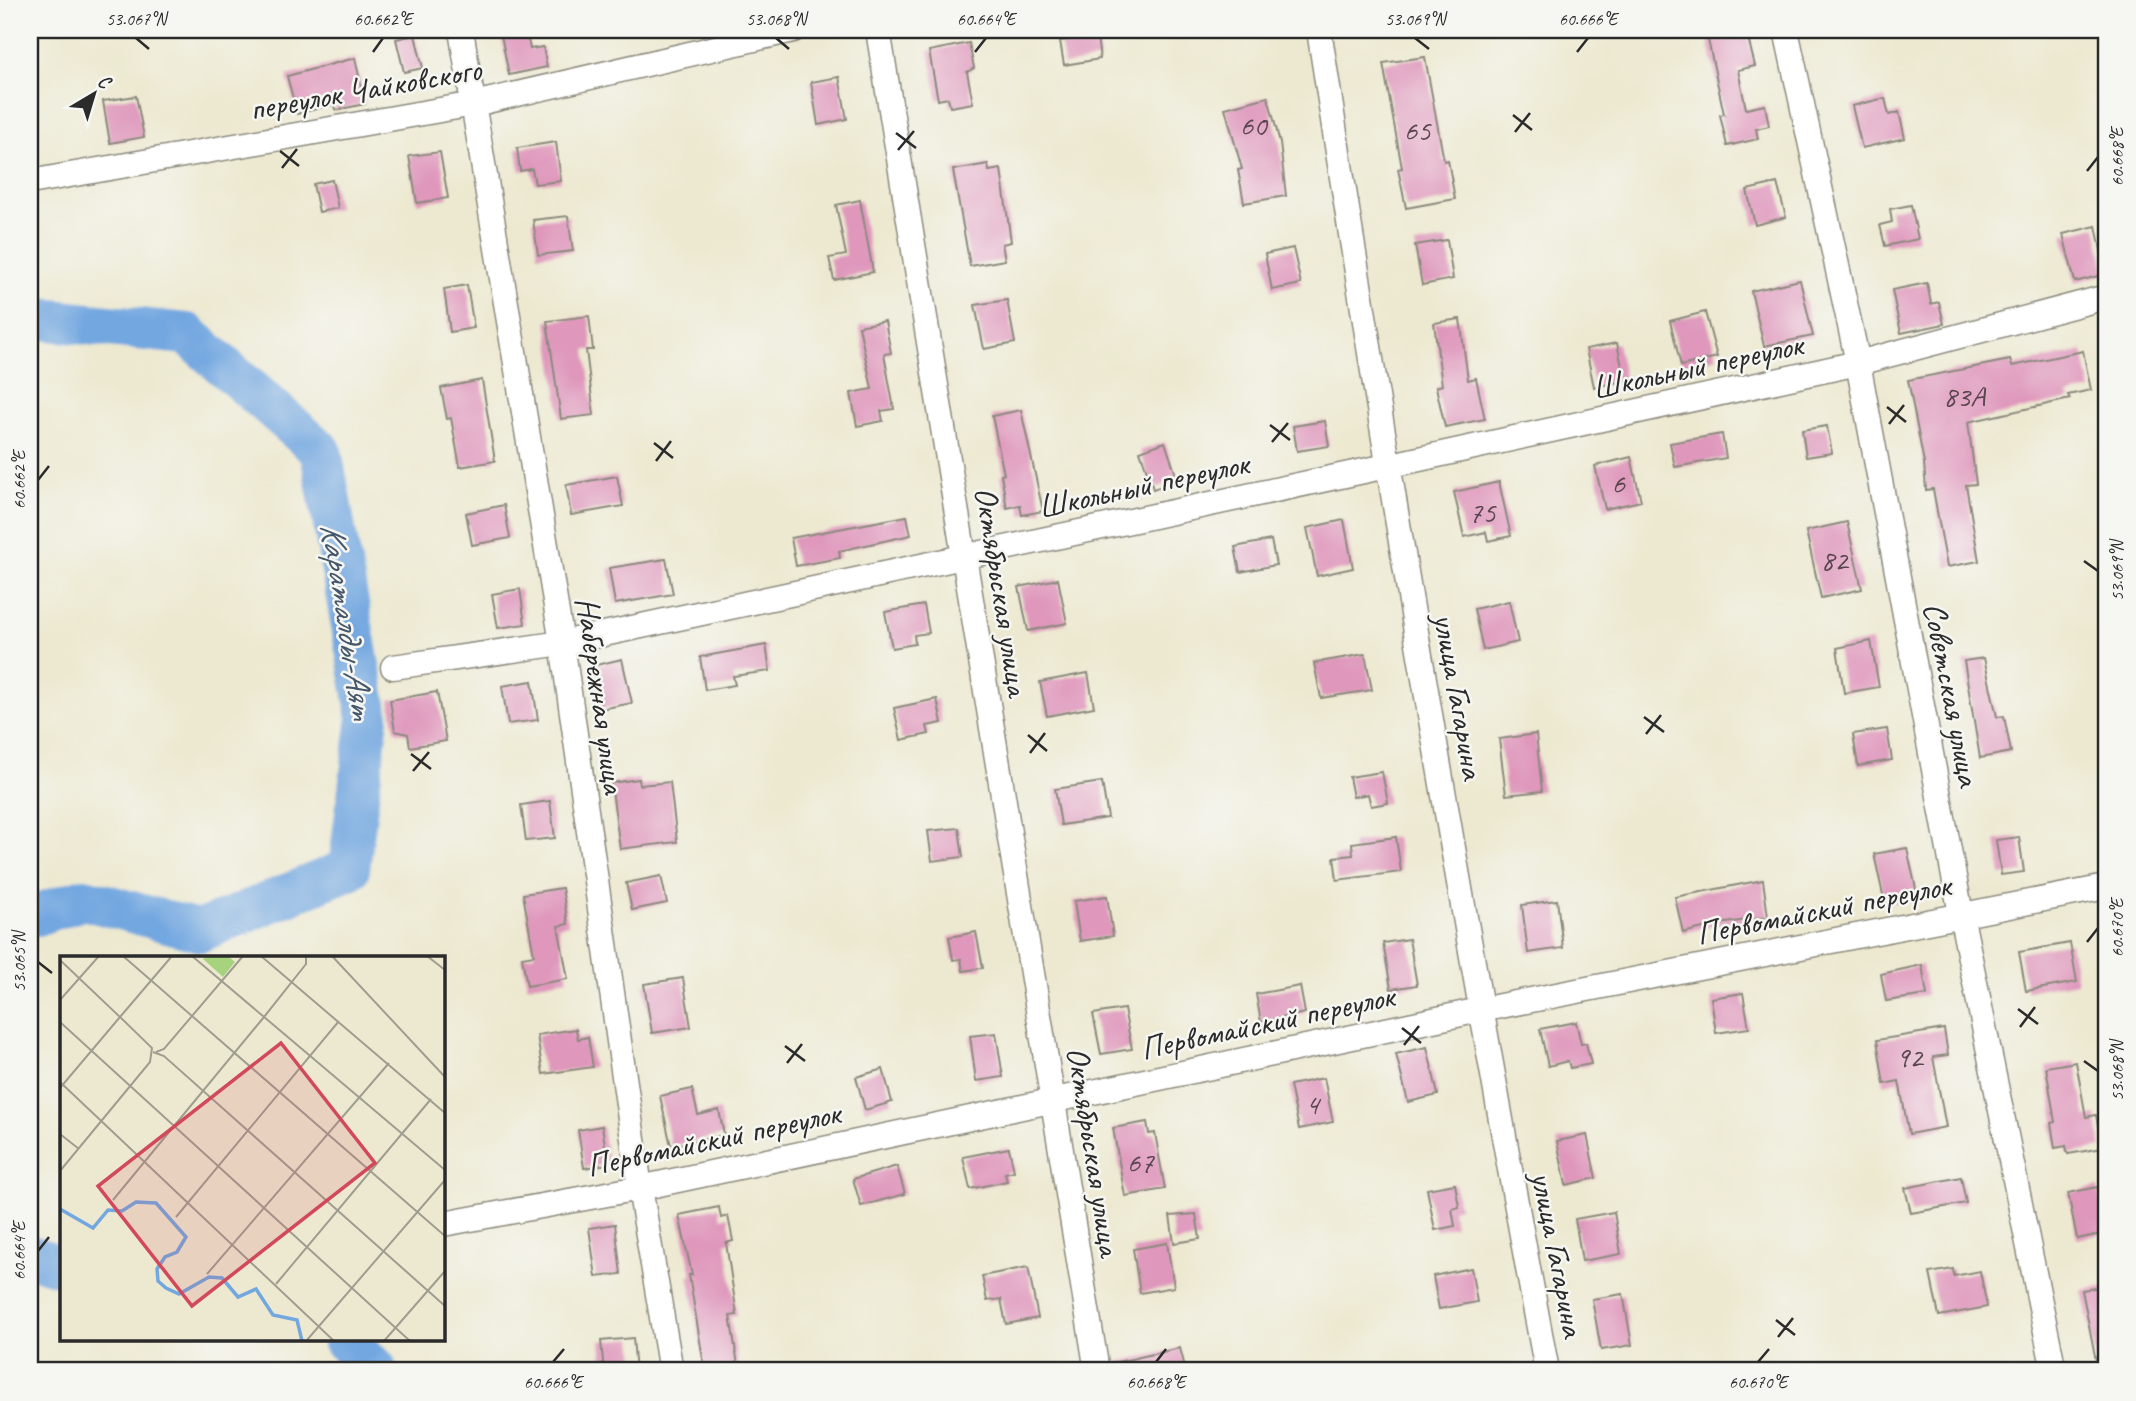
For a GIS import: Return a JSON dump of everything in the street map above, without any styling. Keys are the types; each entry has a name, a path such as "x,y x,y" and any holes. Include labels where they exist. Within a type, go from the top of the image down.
{"street":[{"name":"Набережная улица","path":"461,30 562,643 639,1188 671,1371"},
{"name":"переулок Чайковского","path":"30,182 474,104 793,30"},
{"name":"Октябрьская улица","path":"878,30 1097,1371"},
{"name":"улица Гагарина","path":"1319,30 1387,466 1480,1010 1547,1371"},
{"name":"Советская улица","path":"1786,30 1858,363 1961,914 2054,1371"},
{"name":"Школьный переулок","path":"393,667 562,643 1387,466 1858,363 2106,297"},
{"name":"Первомайский переулок","path":"444,1224 639,1188 1480,1010 2106,887"}],"building":[{"path":"500,30 526,30 530,49 543,47 547,67 509,75"},
{"path":"1075,30 1096,30 1100,59 1064,65 1060,41 1077,39"},
{"path":"1746,30 1755,66 1738,70 1746,109 1765,105 1769,126 1756,129 1758,139 1727,146 1720,115 1724,114 1707,35"},
{"path":"415,35 423,68 404,72 396,39"},
{"path":"969,43 974,68 967,72 973,103 950,107 948,98 938,100 929,51"},
{"path":"1425,57 1444,161 1448,160 1455,199 1406,208 1398,169 1402,168 1383,63"},
{"path":"355,58 365,104 336,110 335,104 297,114 287,76"},
{"path":"839,77 847,119 818,125 811,82"},
{"path":"136,96 144,137 110,143 103,101"},
{"path":"1268,97 1280,143 1286,196 1244,203 1238,170 1242,169 1225,108"},
{"path":"1885,98 1889,115 1899,112 1905,138 1862,148 1852,106"},
{"path":"556,142 561,181 535,184 532,169 520,171 517,148"},
{"path":"440,152 448,198 417,203 409,156"},
{"path":"988,164 989,171 1001,169 1011,242 1002,244 1005,260 970,266 953,170"},
{"path":"332,180 338,208 319,212 313,184"},
{"path":"1777,183 1786,217 1755,225 1747,190"},
{"path":"860,200 873,272 834,280 829,258 846,255 836,205"},
{"path":"1911,205 1918,239 1885,246 1880,225 1892,222 1890,209"},
{"path":"568,216 573,251 538,255 533,220"},
{"path":"2096,226 2106,274 2075,282 2063,234"},
{"path":"1447,240 1453,279 1422,285 1415,245"},
{"path":"1293,248 1301,284 1272,290 1265,254"},
{"path":"1800,280 1813,336 1764,346 1751,291"},
{"path":"1927,283 1931,304 1939,302 1944,324 1901,333 1892,290"},
{"path":"467,285 474,328 450,332 444,289"},
{"path":"1007,300 1015,343 984,349 975,305"},
{"path":"1705,312 1717,357 1681,366 1670,321"},
{"path":"589,316 593,350 586,350 594,415 561,419 547,321"},
{"path":"1460,319 1468,380 1476,378 1485,419 1445,427 1436,387 1442,385 1434,323"},
{"path":"885,321 891,353 884,354 894,409 881,411 883,421 857,426 851,393 872,389 859,326"},
{"path":"1617,343 1625,381 1594,387 1586,349"},
{"path":"2083,351 2091,390 2068,395 2070,399 1968,422 1976,484 1966,485 1979,561 1947,567 1933,489 1926,490 1924,463 1908,380 2010,360 2012,366"},
{"path":"482,380 495,461 460,467 451,418 447,419 441,388"},
{"path":"1021,410 1043,511 1022,515 1020,505 1007,508 1001,475 1004,474 992,416"},
{"path":"1325,421 1329,446 1297,451 1293,426"},
{"path":"1827,426 1832,453 1806,457 1802,430"},
{"path":"1722,434 1726,458 1675,467 1670,443"},
{"path":"1165,442 1178,481 1153,489 1140,451"},
{"path":"1631,457 1641,501 1605,509 1595,466"},
{"path":"617,476 623,506 571,515 566,485"},
{"path":"1499,482 1511,536 1488,541 1486,532 1464,537 1454,492"},
{"path":"504,505 510,538 472,545 466,513"},
{"path":"907,516 911,535 839,551 840,558 796,566 791,538"},
{"path":"1344,520 1353,568 1317,576 1307,528"},
{"path":"1847,522 1862,589 1821,598 1806,531"},
{"path":"1271,540 1276,565 1240,572 1235,547"},
{"path":"666,559 673,594 615,604 609,568"},
{"path":"1058,579 1067,623 1028,631 1019,587"},
{"path":"520,589 525,624 498,628 492,594"},
{"path":"1509,601 1518,642 1483,650 1474,609"},
{"path":"924,605 929,633 914,635 915,644 892,648 885,612"},
{"path":"1871,641 1879,687 1844,693 1837,648"},
{"path":"766,645 770,671 733,676 735,685 705,690 700,657"},
{"path":"1365,654 1372,690 1321,698 1314,663"},
{"path":"1984,658 1997,717 2004,716 2011,752 1980,758 1964,661"},
{"path":"622,659 632,703 601,709 592,666"},
{"path":"1088,673 1094,707 1047,716 1040,682"},
{"path":"532,681 538,720 508,724 502,686"},
{"path":"437,692 446,741 410,747 408,734 395,731 390,700"},
{"path":"937,699 942,723 927,726 929,734 901,740 894,708"},
{"path":"1887,729 1892,760 1858,766 1853,734"},
{"path":"1536,734 1542,791 1506,795 1499,739"},
{"path":"1382,772 1388,803 1371,806 1368,794 1353,797 1349,777"},
{"path":"639,779 640,785 670,782 677,842 620,849 611,783"},
{"path":"1102,782 1108,818 1061,825 1055,789"},
{"path":"550,801 555,838 526,841 521,805"},
{"path":"959,828 963,857 932,861 928,831"},
{"path":"1396,837 1401,872 1337,880 1334,857 1353,855 1352,843"},
{"path":"2019,837 2024,872 2001,875 1996,840"},
{"path":"1907,848 1918,898 1885,904 1874,854"},
{"path":"661,876 667,903 632,910 626,883"},
{"path":"1763,880 1768,917 1719,924 1683,933 1675,897"},
{"path":"562,888 568,924 558,926 568,979 527,986 522,957 534,955 523,894"},
{"path":"1107,896 1113,936 1080,941 1074,901"},
{"path":"1557,900 1563,948 1528,953 1522,905"},
{"path":"976,932 983,968 963,971 961,959 953,960 949,937"},
{"path":"1409,939 1417,985 1391,989 1383,943"},
{"path":"2070,943 2077,982 2026,991 2019,952"},
{"path":"1922,965 1927,995 1886,1001 1881,974"},
{"path":"683,978 691,1027 652,1033 644,984"},
{"path":"1300,986 1305,1013 1261,1022 1256,994"},
{"path":"1743,993 1749,1028 1716,1033 1711,998"},
{"path":"1124,1009 1132,1049 1101,1054 1093,1014"},
{"path":"1576,1022 1581,1044 1586,1043 1591,1064 1570,1068 1568,1061 1548,1066 1540,1029"},
{"path":"576,1029 578,1039 588,1037 593,1067 543,1074 537,1035"},
{"path":"1944,1029 1948,1055 1933,1057 1946,1127 1909,1134 1899,1081 1884,1084 1877,1040"},
{"path":"996,1033 1003,1077 976,1081 970,1036"},
{"path":"1427,1047 1438,1095 1408,1102 1396,1054"},
{"path":"2076,1062 2086,1117 2096,1115 2102,1148 2068,1154 2066,1146 2055,1148 2051,1123 2055,1122 2046,1067"},
{"path":"883,1069 892,1102 865,1110 856,1077"},
{"path":"1324,1078 1333,1122 1299,1129 1290,1085"},
{"path":"692,1089 698,1115 719,1110 724,1135 671,1146 660,1096"},
{"path":"1147,1122 1149,1134 1155,1133 1165,1189 1125,1196 1113,1128"},
{"path":"602,1126 608,1164 584,1168 578,1130"},
{"path":"1587,1135 1596,1178 1566,1185 1557,1141"},
{"path":"1009,1148 1014,1171 1005,1173 1007,1181 970,1189 963,1157"},
{"path":"897,1166 905,1194 861,1206 853,1179"},
{"path":"1961,1177 1966,1203 1911,1213 1905,1188"},
{"path":"1455,1184 1459,1207 1452,1209 1455,1226 1435,1230 1427,1189"},
{"path":"2098,1187 2101,1204 2106,1203 2106,1233 2077,1239 2068,1193"},
{"path":"719,1207 721,1218 728,1216 733,1241 726,1243 737,1315 730,1316 739,1371 705,1371 689,1275 692,1275 679,1215"},
{"path":"1614,1212 1621,1254 1582,1261 1575,1219"},
{"path":"1196,1214 1200,1239 1174,1243 1170,1216"},
{"path":"615,1224 621,1274 596,1277 589,1228"},
{"path":"1167,1243 1174,1287 1140,1293 1133,1249"},
{"path":"1028,1267 1038,1318 1006,1324 1001,1299 987,1301 982,1276"},
{"path":"1471,1268 1477,1302 1439,1309 1433,1276"},
{"path":"1953,1269 1954,1276 1980,1271 1987,1307 1939,1316 1930,1273"},
{"path":"2106,1286 2106,1365 2097,1366 2082,1290"},
{"path":"1623,1294 1632,1345 1601,1350 1592,1299"},
{"path":"633,1338 636,1371 604,1371 601,1341"},
{"path":"1180,1348 1186,1371 1114,1371 1113,1363"}],"waterway":[{"name":"Караталды-Аят","path":"30,318 187,334 321,451 368,717 349,869 200,931 84,899 30,917"},
{"name":"Караталды-Аят","path":"30,1256 60,1266"},
{"name":"Караталды-Аят","path":"345,1342 375,1367 375,1371"}]}
